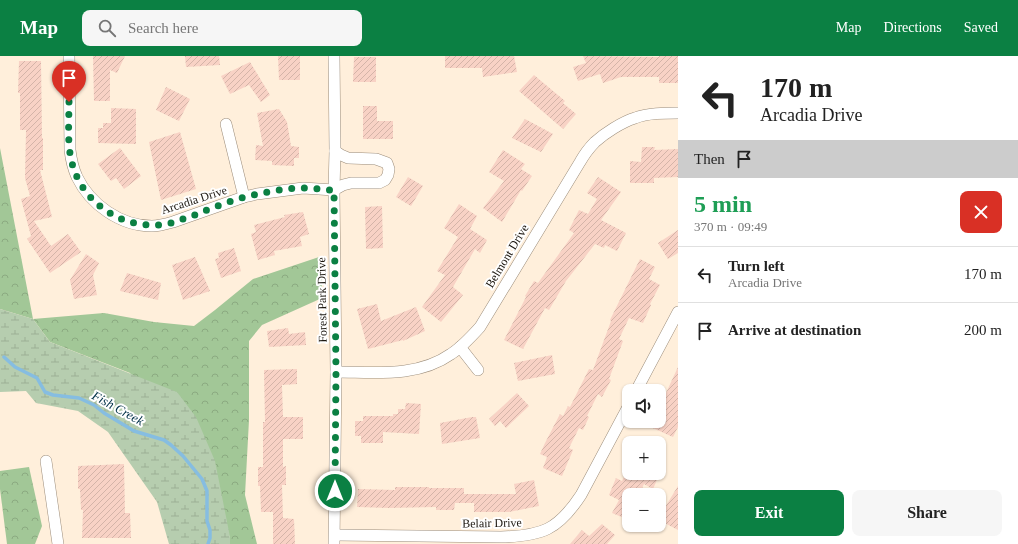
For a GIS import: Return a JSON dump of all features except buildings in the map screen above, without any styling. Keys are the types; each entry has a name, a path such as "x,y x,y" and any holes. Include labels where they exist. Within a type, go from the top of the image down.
{"street":[{"name":"Arcadia Drive","path":"69,56 70,150 72,163 84,188 101,207 130,222 151,226 173,222 244,197 303,188 334,190 351,183 379,183 385,180 388,175 389,169 387,163 381,160 369,158 348,158 336,151"},
{"name":"Forest Park Drive","path":"334,56 336,151 334,190 336,372 334,540"},
{"name":"Belmont Drive","path":"336,372 396,372 419,369 445,358 460,347 480,327 580,162 595,143 614,128 635,117 654,114 678,114"},
{"path":"226,124 244,197"},
{"path":"640,384 678,312"},
{"path":"460,347 478,370"},
{"name":"Belair Drive","path":"334,540 517,537 545,530 564,518 573,507 581,495 622,418"},
{"path":"46,461 58,544"}],"green space":[{"path":"0,148 33,319 0,309"},
{"path":"322,256 322,298 262,325 249,341 249,420 245,495 257,544 230,544 230,537 130,373 50,342 33,319 104,313 154,322 194,326 253,279"},
{"path":"0,309 33,319 50,342 177,392 196,417 215,461 230,537 230,544 169,544 157,502 108,432 78,411 36,403 26,391 0,392"},
{"path":"29,467 42,526 35,544 7,544 0,489 0,471"}],"waterway":[{"name":"Fish Creek","path":"4,357 15,367 37,378 45,392 53,395 79,398 94,405 104,413 134,431 164,440 171,445 183,456 202,479 207,491 207,521 210,530 208,544"}],"route":[{"path":"69,102 70,150 72,163 77,176 84,188 101,207 130,222 140,225 162,225 257,194 303,188 334,190 336,372 335,491"}]}
